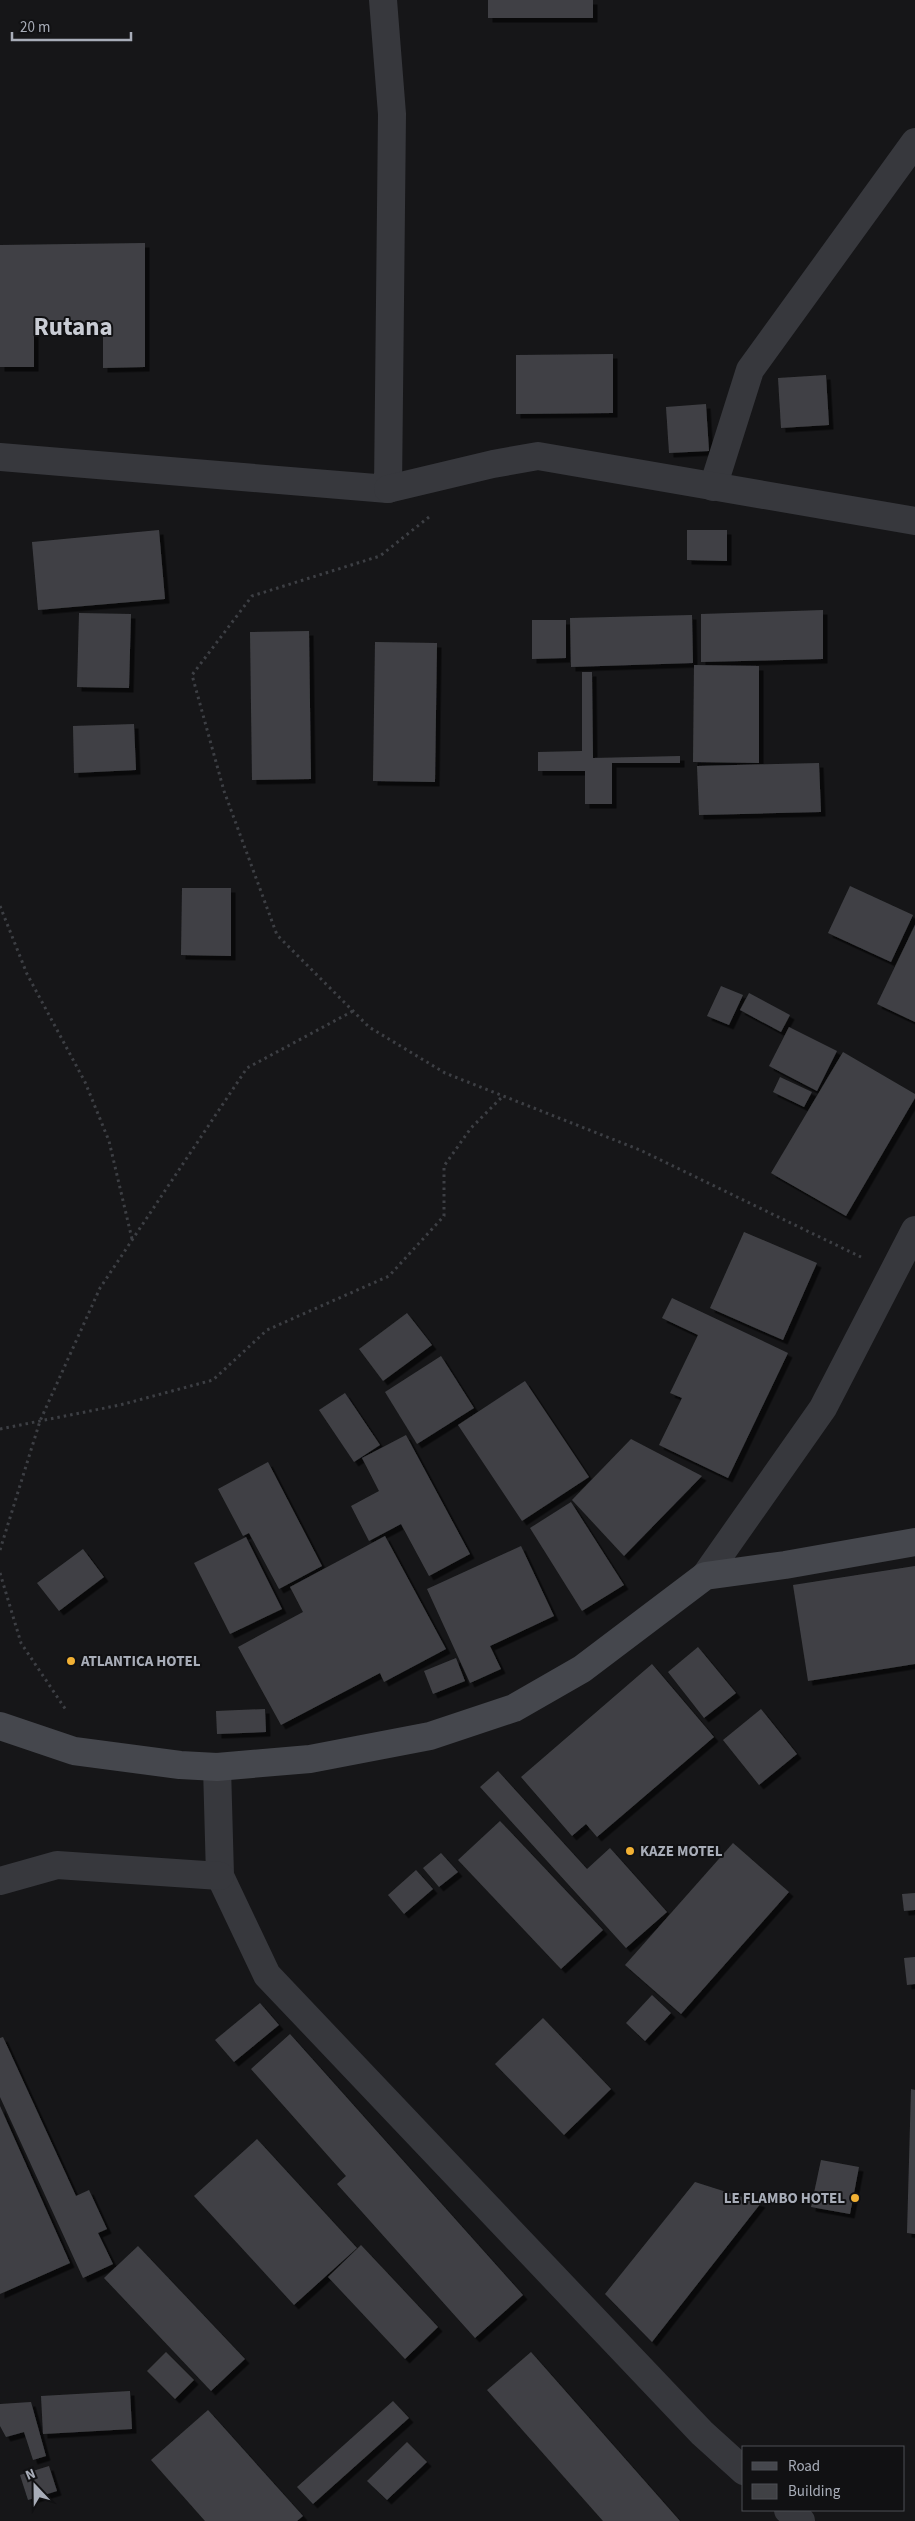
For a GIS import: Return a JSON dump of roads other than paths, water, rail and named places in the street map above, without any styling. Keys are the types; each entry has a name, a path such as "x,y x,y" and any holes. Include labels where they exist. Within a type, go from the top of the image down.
{"main road":[{"path":"0,1726 74,1751 180,1765 217,1767 310,1759 430,1736 514,1708 582,1669 705,1576 785,1565 915,1542"}],"street":[{"path":"382,0 392,114 388,489"},
{"path":"713,487 750,370 915,142"},
{"path":"0,457 388,489 493,464 538,456 915,521"},
{"path":"705,1576 823,1408 915,1230"},
{"path":"217,1767 220,1876 267,1975 695,2426 742,2468"},
{"path":"0,1881 57,1865 220,1876"},
{"path":"789,2511 800,2521"}],"place":[{"name":"ATLANTICA HOTEL","path":"71,1661"},
{"name":"KAZE MOTEL","path":"630,1851"},
{"name":"LE FLAMBO HOTEL","path":"855,2198"}],"district":[{"name":"Rutana","path":"73,326"}]}
